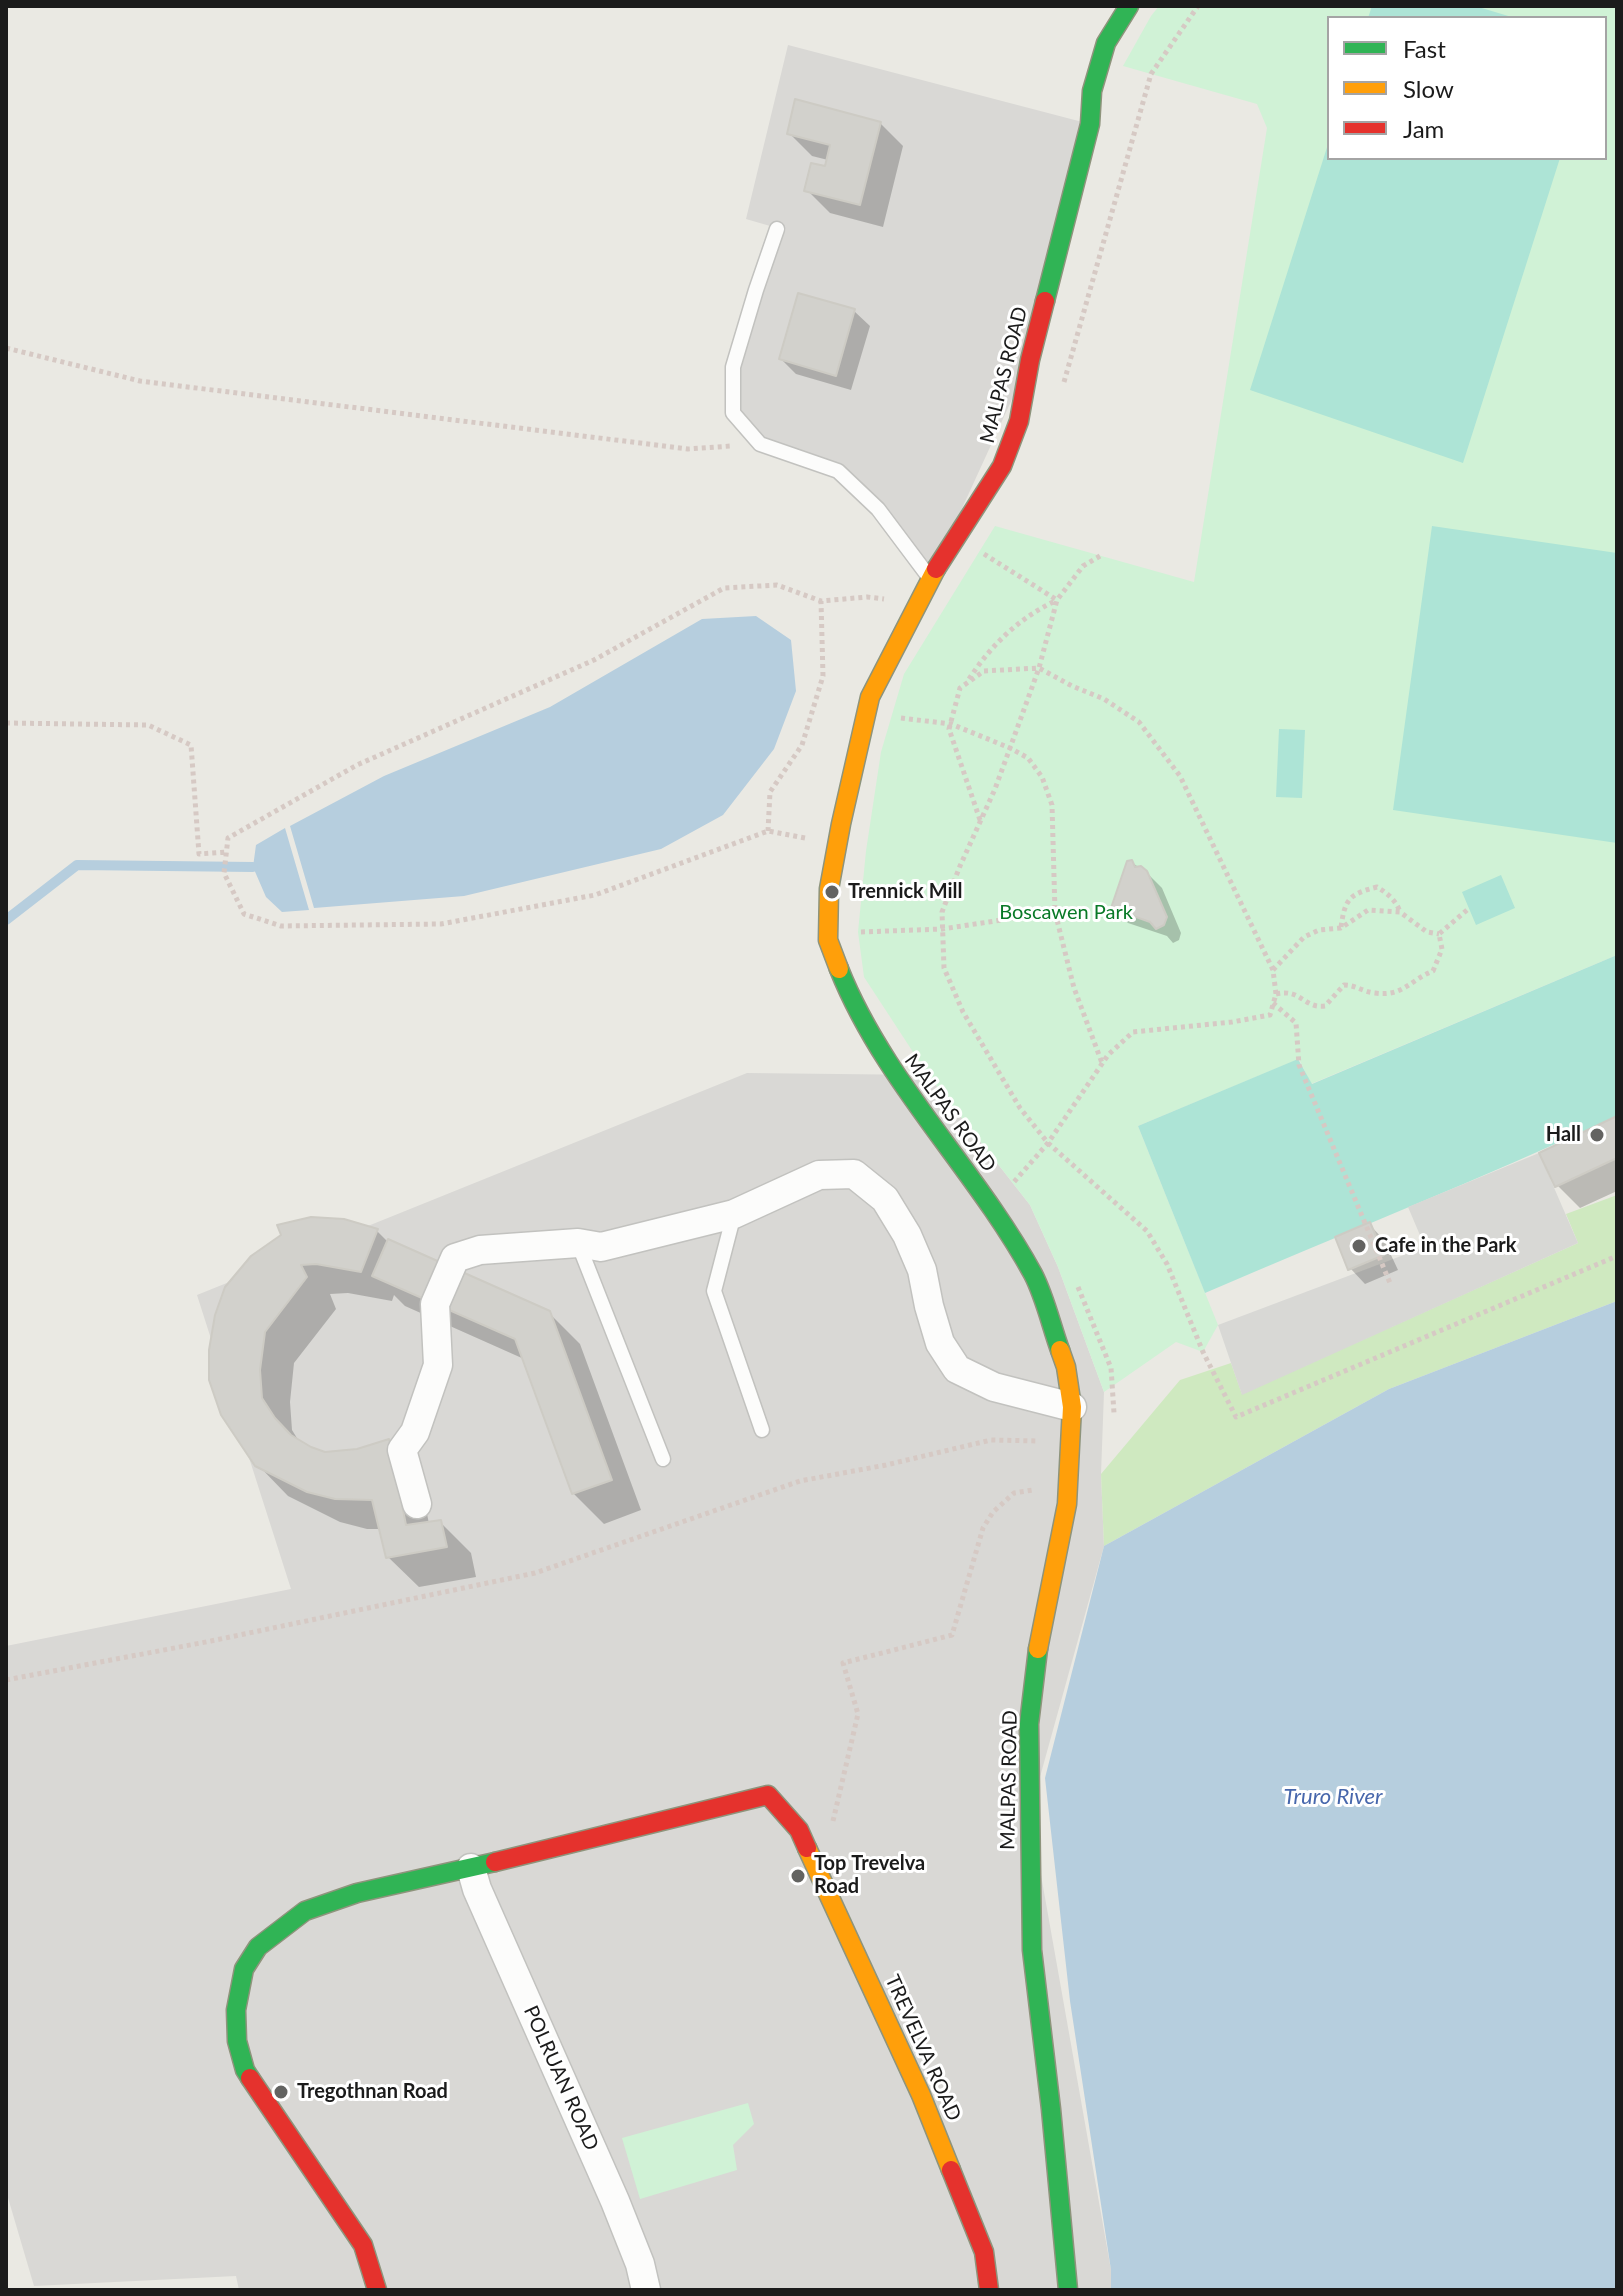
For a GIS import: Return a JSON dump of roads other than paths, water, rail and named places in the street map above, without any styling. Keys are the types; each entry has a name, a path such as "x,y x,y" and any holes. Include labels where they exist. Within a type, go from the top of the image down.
{"street":[{"name":"MALPAS ROAD","path":"1068,2290 1032,1950 1029,1724 1040,1635 1069,1484 1072,1407 1066,1367 1035,1278 1006,1229 885,1060 853,1004 828,940 829,889 870,697 930,578 1002,466 1019,421 1030,360 1090,124 1092,91 1106,43 1129,6"},
{"path":"417,1504 402,1450 415,1432 438,1365 435,1304 455,1258 480,1250 578,1243 601,1247 734,1214 819,1175 854,1174 885,1199 907,1235 922,1270 940,1343 957,1369 994,1387 1072,1407"},
{"name":"TREVELVA ROAD","path":"471,1868 768,1795 803,1838 921,2095 984,2252 989,2290"},
{"path":"377,2290 363,2245 245,2070 237,2041 236,2010 244,1969 258,1947 305,1911 357,1893 471,1868"},
{"name":"POLRUAN ROAD","path":"471,1868 477,1889 615,2201 640,2264 646,2290"}],"lane":[{"path":"777,229 733,367 733,413 760,444 838,471 878,509 930,578"},
{"path":"734,1214 714,1291 762,1430"},
{"path":"578,1243 663,1459"}],"water":[{"path":"756,616 791,640 796,691 774,749 723,815 661,849 464,896 314,908 290,826 384,776 550,707 702,619"},
{"path":"285,828 309,910 282,912 266,897 253,867 256,845"},
{"name":"Truro River","path":"1617,1301 1617,2290 1111,2290 1111,2270 1070,2001 1045,1778 1104,1546 1389,1389"}],"waterway":[{"path":"6,920 77,865 253,867"}],"place":[{"name":"Trennick Mill","path":"832,892"},
{"name":"Hall","path":"1597,1135"},
{"name":"Cafe in the Park","path":"1359,1246"},
{"name":"Top Trevelva Road","path":"798,1876"},
{"name":"Tregothnan Road","path":"281,2092"}],"park label":[{"name":"Boscawen Park","path":"1066,913"}]}
